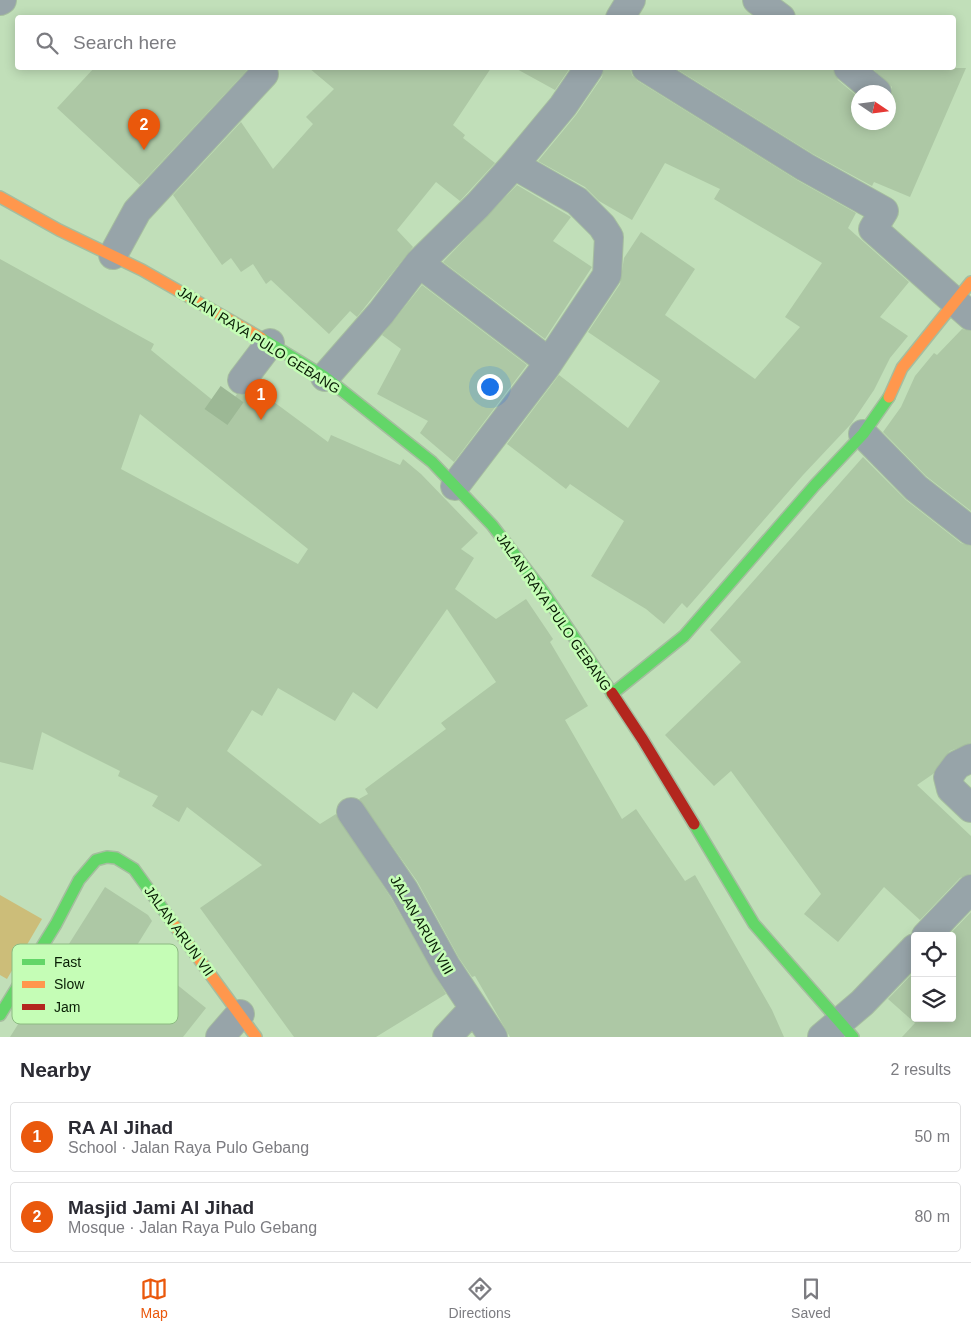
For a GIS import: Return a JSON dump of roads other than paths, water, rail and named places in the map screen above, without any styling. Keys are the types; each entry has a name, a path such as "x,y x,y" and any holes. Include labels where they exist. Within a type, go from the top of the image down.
{"main road":[{"name":"JALAN RAYA PULO GEBANG","path":"0,197 59,230 113,255 212,308 325,377 414,446 455,486 492,525 542,590 643,740 754,924 838,1032"},
{"path":"612,694 684,636 815,485 863,434 888,398 902,368 963,309 971,282"},
{"name":"JALAN ARUN VII","path":"42,944 55,925 86,868 97,860 112,856 121,858 134,868 256,1037"},
{"name":"JALAN ARUN VII","path":"4,999 12,987"}],"street":[{"path":"622,15 631,0"},
{"path":"757,0 776,15"},
{"path":"325,377 381,313 419,263 466,218 514,165 563,106 588,70"},
{"path":"649,70 805,166 884,211 872,230 963,309"},
{"path":"850,70 869,85"},
{"path":"113,255 137,211 264,74"},
{"path":"455,486 549,362 607,275 608,237 602,226 578,201 514,165"},
{"path":"419,263 549,362"},
{"path":"242,380 270,343"},
{"path":"863,434 916,488 971,531"},
{"path":"971,758 957,765 948,777 951,789 971,808"},
{"name":"JALAN ARUN VIII","path":"351,812 404,890 446,966 493,1037"},
{"path":"930,932 971,889"},
{"path":"838,1032 862,1003 911,952"},
{"path":"447,1037 473,1009"},
{"path":"220,1037 240,1014"}],"tunnel":[{"path":"216,417 242,380"}],"place":[{"name":"Masjid Jami Al Jihad","path":"144,150"},
{"name":"RA Al Jihad","path":"261,420"}]}
